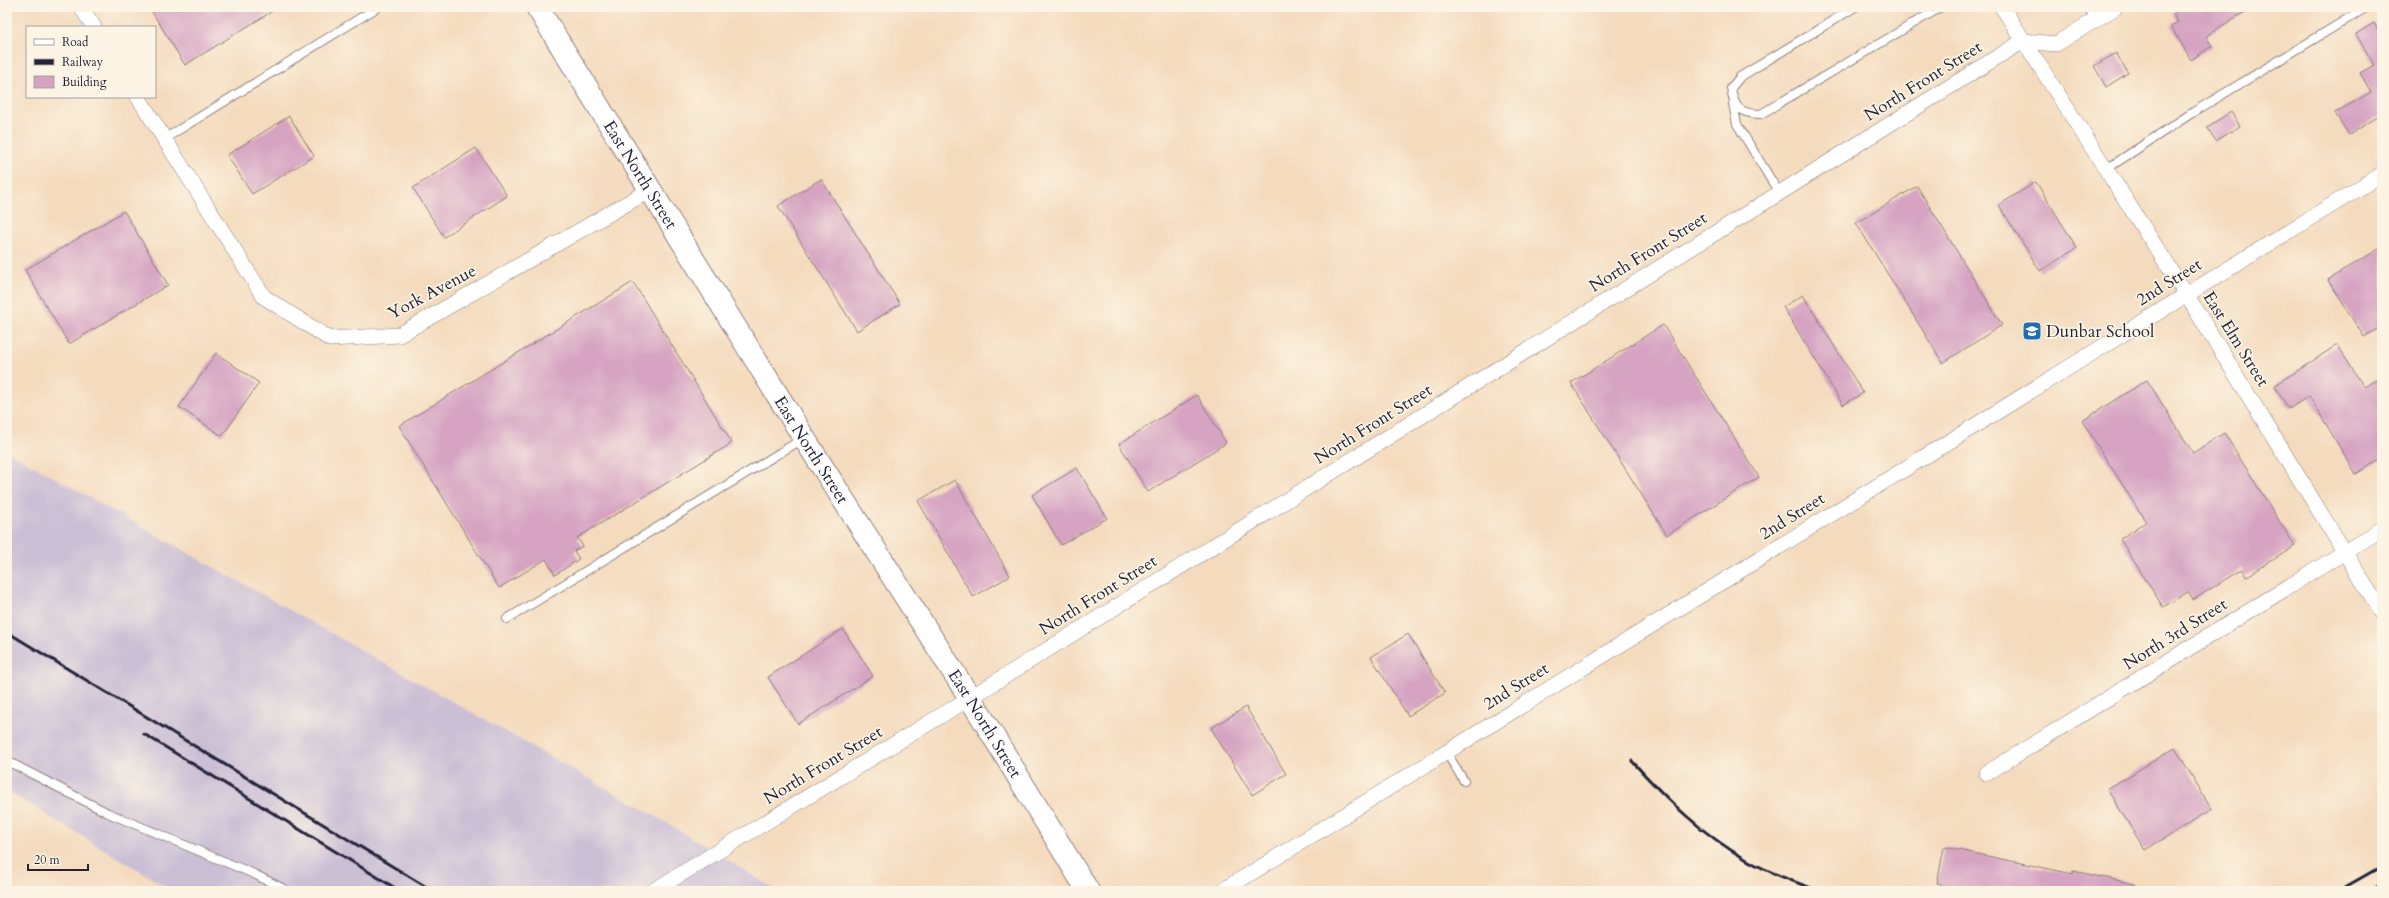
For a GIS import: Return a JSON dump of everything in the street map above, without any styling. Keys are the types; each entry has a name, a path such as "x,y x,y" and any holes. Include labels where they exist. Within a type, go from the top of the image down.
{"street":[{"path":"81,7 93,26"},
{"name":"East North Street","path":"537,7 804,438 970,698 1088,891"},
{"name":"East Elm Street","path":"2002,7 2105,170 2186,294 2382,613"},
{"path":"2023,41 2056,44 2092,14 2116,7"},
{"name":"North Front Street","path":"654,891 970,698 2023,41"},
{"name":"York Avenue","path":"139,98 264,297 330,339 399,335 650,190"},
{"name":"2nd Street","path":"1222,891 2382,174"},
{"name":"North 3rd Street","path":"1988,773 2382,528"}],"lane":[{"path":"164,139 378,7"},
{"path":"1779,193 1737,124 1732,88 1740,77 1855,7"},
{"path":"1733,102 1738,109 1751,114 1760,114 1941,7"},
{"path":"2105,170 2192,113 2367,7"},
{"path":"507,619 804,438"},
{"path":"1446,752 1464,782"},
{"path":"7,761 108,813 254,874 288,891"}],"shaded area":[{"path":"7,451 652,814 778,891 173,891 7,791"}],"building":[{"path":"149,7 279,7 185,65"},
{"path":"2185,7 2253,7 2210,33 2206,37 2212,46 2191,60 2171,26 2178,22 2173,14"},
{"path":"2374,23 2382,37 2382,114 2349,135 2335,113 2371,92 2360,73 2374,65 2356,34"},
{"path":"2116,53 2128,73 2106,87 2094,66"},
{"path":"2231,112 2240,126 2216,141 2207,127"},
{"path":"289,116 314,156 252,194 227,155"},
{"path":"476,148 507,196 444,237 413,188"},
{"path":"821,179 900,304 857,331 778,206"},
{"path":"2036,182 2077,248 2040,271 1999,205"},
{"path":"1917,186 2002,325 1943,363 1856,223"},
{"path":"124,211 168,285 69,344 25,270"},
{"path":"2382,247 2382,326 2364,337 2328,280"},
{"path":"633,282 732,443 577,538 583,546 574,551 579,559 555,575 546,559 499,588 399,426"},
{"path":"1803,295 1863,393 1843,405 1783,307"},
{"path":"1663,325 1759,477 1667,535 1571,383"},
{"path":"2337,345 2364,387 2376,380 2382,390 2382,458 2356,474 2309,396 2289,409 2274,386"},
{"path":"216,353 259,383 222,436 179,407"},
{"path":"2147,380 2193,453 2224,433 2295,546 2246,577 2242,569 2193,600 2188,592 2163,607 2120,539 2146,522 2082,421"},
{"path":"1197,395 1226,443 1148,492 1119,444"},
{"path":"1077,468 1107,518 1061,545 1032,495"},
{"path":"955,480 1010,576 973,597 918,501"},
{"path":"843,629 873,676 798,724 768,677"},
{"path":"1408,634 1445,693 1408,716 1371,657"},
{"path":"1246,707 1286,774 1252,795 1211,728"},
{"path":"2175,748 2212,809 2145,850 2107,789"},
{"path":"1944,847 2073,874 2073,871 2135,884 2134,891 1970,891 1937,884"}],"railway":[{"path":"7,632 433,891"},
{"path":"144,734 400,891"},
{"path":"1632,761 1671,802 1715,839 1747,860 1764,869 1819,891"},
{"path":"2338,891 2382,866"},
{"path":"2370,891 2382,884"}],"place":[{"name":"Dunbar School","path":"2032,331"}]}
